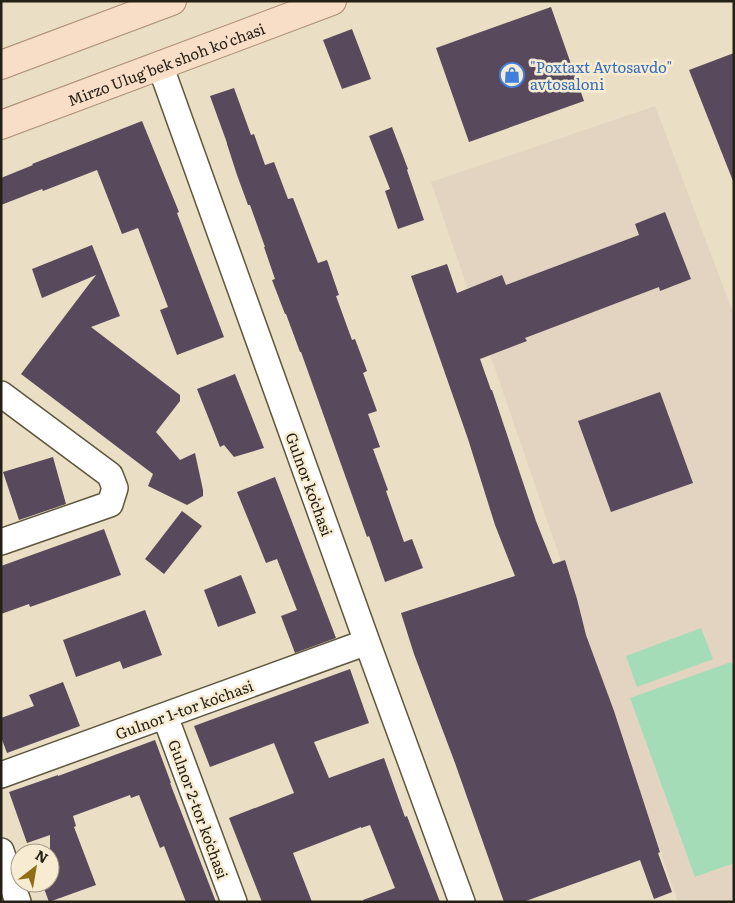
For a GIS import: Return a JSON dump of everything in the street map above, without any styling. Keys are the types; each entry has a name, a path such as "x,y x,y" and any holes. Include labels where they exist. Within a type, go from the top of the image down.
{"main road":[{"path":"1,65 172,1"},
{"name":"Mirzo Ulug'bek shoh ko'chasi","path":"1,125 332,1"}],"street":[{"name":"Gulnor koʻchasi","path":"160,65 462,902"},
{"path":"1,394 110,475 115,488 110,504 1,542"},
{"name":"Gulnor 1-tor koʻchasi","path":"1,775 367,642"},
{"name":"Gulnor 2-tor koʻchasi","path":"165,716 234,902"},
{"path":"1,851 18,902"}],"shaded area":[{"path":"655,106 734,315 734,902 678,902 431,182"}],"green space":[{"path":"701,628 713,659 637,687 626,656"},
{"path":"731,662 734,668 734,863 695,877 630,698"}],"building":[{"path":"551,7 584,101 469,142 436,48"},
{"path":"352,29 371,79 342,89 323,40"},
{"path":"734,53 734,181 733,181 689,70"},
{"path":"234,88 251,135 254,134 265,165 274,162 288,199 293,198 318,263 327,260 339,295 336,296 352,340 355,339 367,371 363,373 377,411 368,414 380,447 373,449 404,542 412,539 423,568 385,582 301,352 272,280 275,279 265,247 237,175 210,96"},
{"path":"142,121 179,212 177,213 224,337 177,355 160,310 168,307 138,228 122,234 97,170 1,205 1,178"},
{"path":"392,127 424,220 398,229 385,191 390,189 369,136"},
{"path":"665,212 691,279 660,291 659,287 525,338 527,341 480,359 536,521 553,564 565,560 586,635 614,711 672,892 654,899 640,860 523,902 504,902 414,654 401,613 515,576 495,525 468,439 411,276 447,264 457,293 502,275 506,285 639,235 635,224"},
{"path":"92,245 120,316 91,327 180,395 180,401 156,432 180,460 195,453 203,496 187,505 148,486 153,474 21,374 96,275 42,298 32,269"},
{"path":"235,374 264,448 234,457 224,445 220,447 197,389"},
{"path":"660,392 693,483 611,512 578,421"},
{"path":"53,457 66,504 19,520 3,472"},
{"path":"275,477 336,638 295,653 281,616 297,610 277,559 266,563 237,492"},
{"path":"182,511 202,526 164,574 145,559"},
{"path":"104,529 121,575 30,607 29,604 1,614 1,566"},
{"path":"241,575 256,613 218,627 204,590"},
{"path":"145,610 162,655 123,669 120,661 76,677 63,640"},
{"path":"350,669 369,723 314,742 329,778 384,758 405,817 407,816 440,902 363,902 363,900 395,888 370,825 293,853 312,902 262,902 229,818 294,793 274,743 210,767 194,726"},
{"path":"63,682 80,726 7,753 1,737 1,718 34,706 29,695"},
{"path":"155,740 216,902 186,902 164,846 160,848 139,795 131,798 130,795 73,816 76,826 74,827 96,885 49,902 46,893 60,893 60,843 50,843 50,835 27,843 9,792"}],"place":[{"name":"\"Poxtaxt Avtosavdo\" avtosaloni","path":"512,75"}]}
